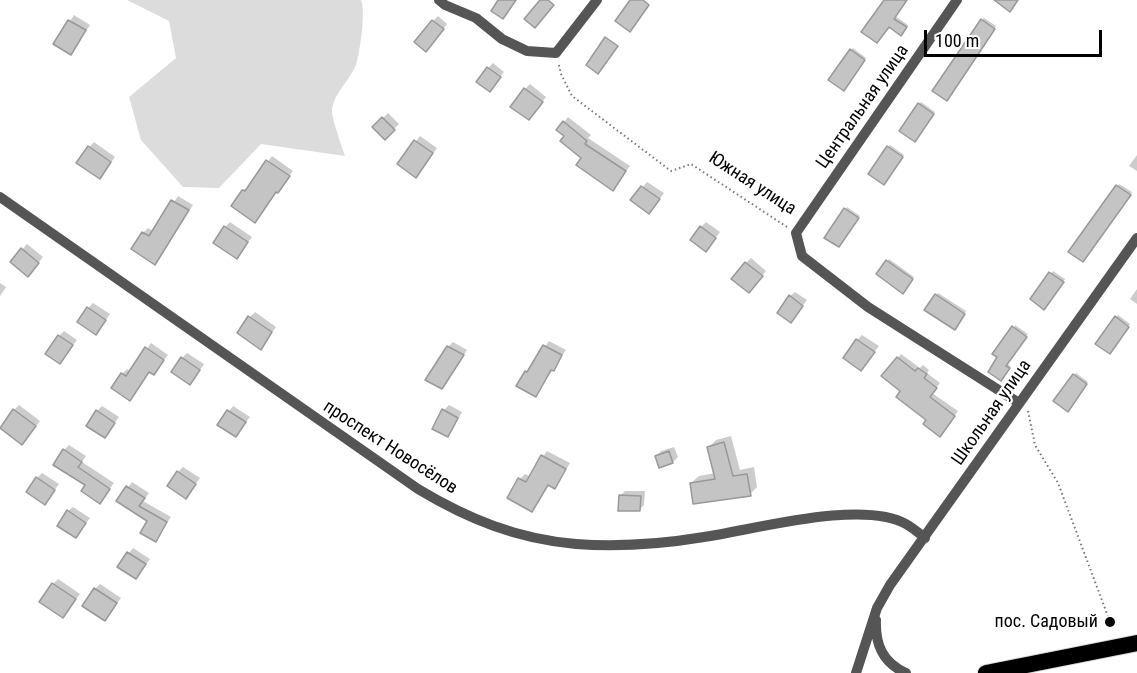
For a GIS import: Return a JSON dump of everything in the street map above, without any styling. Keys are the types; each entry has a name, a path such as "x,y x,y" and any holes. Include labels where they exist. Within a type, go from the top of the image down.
{"highway":[{"path":"986,673 1137,643"}],"street":[{"path":"438,0 476,18 502,39 527,51 556,53 597,0"},
{"name":"Центральная улица","path":"796,232 957,0"},
{"name":"проспект Новосёлов","path":"0,197 418,489 478,521 540,539 576,544 616,544 704,537 797,520 855,515 882,517 905,523 925,538"},
{"name":"Южная улица","path":"796,232 802,256 868,307 1019,403"},
{"name":"Школьная улица","path":"856,673 877,608 890,585 1137,238"},
{"path":"877,608 876,637 879,648 887,661 906,673"}],"path":[{"name":"Южная улица","path":"556,53 561,74 572,96 671,171 691,164 796,232"},
{"path":"1019,403 1029,412 1035,445 1062,492 1109,619"}],"shaded area":[{"path":"127,0 361,0 363,22 356,65 338,93 332,111 345,156 261,144 219,188 183,187 141,140 129,97 176,58 169,21"}],"building":[{"path":"498,0 516,0 503,19 491,11"},
{"path":"540,0 548,0 554,5 535,28 524,19"},
{"path":"630,0 643,0 649,5 630,32 615,21"},
{"path":"884,0 907,0 894,19 907,27 901,36 889,27 877,43 861,32"},
{"path":"994,0 1018,0 1010,12"},
{"path":"981,19 995,29 947,101 932,91"},
{"path":"68,20 86,30 71,55 53,44"},
{"path":"432,20 444,29 426,52 414,42"},
{"path":"605,37 618,46 598,74 586,65"},
{"path":"850,49 865,60 844,91 828,80"},
{"path":"487,67 501,77 490,92 476,82"},
{"path":"524,88 543,102 529,120 510,107"},
{"path":"918,103 934,114 915,142 899,131"},
{"path":"382,117 395,130 385,140 372,127"},
{"path":"563,121 587,141 585,144 626,171 613,191 576,165 581,158 560,141 564,136 556,130"},
{"path":"414,140 433,153 416,178 397,164"},
{"path":"88,146 111,162 100,179 76,163"},
{"path":"887,146 903,157 884,185 868,174"},
{"path":"266,160 290,176 255,223 231,206 242,190 245,191"},
{"path":"1116,185 1131,195 1083,262 1068,252"},
{"path":"641,186 660,199 649,214 630,200"},
{"path":"171,200 189,210 155,265 131,249 142,232 149,236"},
{"path":"844,208 859,218 839,247 824,238"},
{"path":"224,226 248,242 237,259 213,243"},
{"path":"700,226 716,238 706,252 690,240"},
{"path":"21,248 39,263 28,277 10,262"},
{"path":"886,260 913,279 903,294 876,274"},
{"path":"745,262 763,276 749,293 731,279"},
{"path":"1049,272 1064,282 1044,310 1030,299"},
{"path":"935,294 965,314 955,330 924,310"},
{"path":"789,295 803,306 791,323 777,313"},
{"path":"87,307 106,320 96,335 77,322"},
{"path":"248,316 272,332 261,350 237,333"},
{"path":"1115,316 1129,327 1110,354 1095,344"},
{"path":"1012,326 1027,337 1006,366 1010,368 1001,381 988,372 997,357 992,354"},
{"path":"58,335 73,345 60,364 45,354"},
{"path":"856,339 875,352 861,371 843,358"},
{"path":"543,345 562,355 536,397 516,386"},
{"path":"447,346 464,355 442,389 425,380"},
{"path":"145,347 164,360 154,375 149,372 130,401 111,388 121,373 126,376"},
{"path":"181,357 200,370 190,385 171,372"},
{"path":"897,357 915,371 918,368 927,374 924,378 937,388 930,397 955,416 940,437 923,424 926,420 896,397 900,391 881,376"},
{"path":"1073,374 1087,384 1068,412 1053,401"},
{"path":"13,409 36,426 22,445 0,428"},
{"path":"442,409 458,418 448,437 432,429"},
{"path":"96,410 115,423 105,438 86,426"},
{"path":"227,410 246,422 236,437 217,425"},
{"path":"724,442 733,476 747,474 751,496 693,504 690,483 715,479 707,447"},
{"path":"63,449 82,462 78,467 110,489 100,504 81,491 85,485 53,465"},
{"path":"669,451 673,463 659,468 655,456"},
{"path":"541,455 566,469 555,489 548,485 532,512 507,498 518,478 526,482"},
{"path":"177,471 196,484 186,499 167,486"},
{"path":"36,477 55,490 45,505 26,492"},
{"path":"126,486 145,498 139,506 167,522 156,542 140,533 147,521 116,501"},
{"path":"619,495 641,496 640,511 618,511"},
{"path":"67,510 86,523 76,538 57,526"},
{"path":"127,552 146,564 136,579 117,567"},
{"path":"52,583 76,599 63,618 39,602"},
{"path":"94,588 117,603 105,621 82,606"}],"place":[{"name":"пос. Садовый","path":"1110,622"}]}
